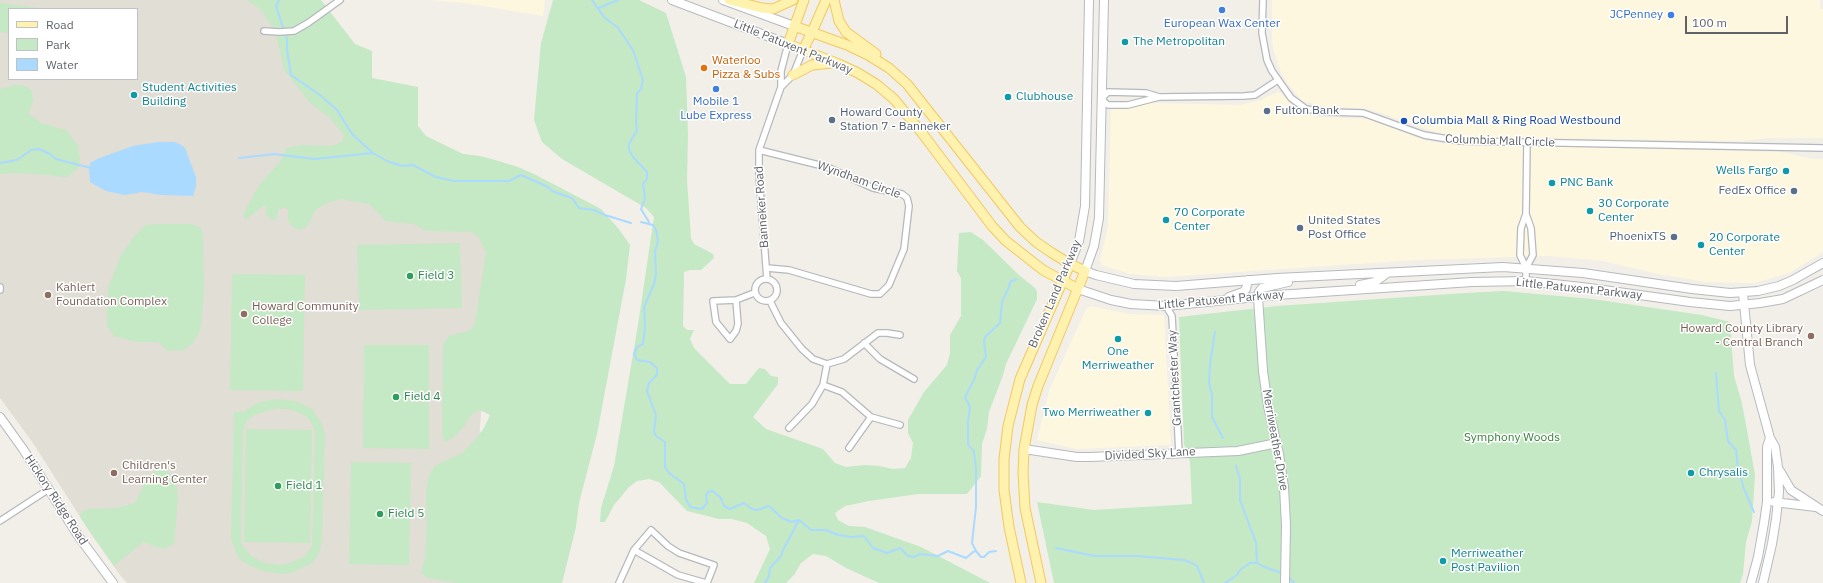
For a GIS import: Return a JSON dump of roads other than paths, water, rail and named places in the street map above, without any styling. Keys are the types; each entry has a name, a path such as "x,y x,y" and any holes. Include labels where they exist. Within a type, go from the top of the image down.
{"main road":[{"name":"Little Patuxent Parkway","path":"672,0 839,64 876,84 894,99 922,133 992,226 1024,257 1062,281 1078,289 1111,300 1138,305 1166,306 1308,293 1472,282 1526,281 1730,306 1783,298 1823,280"},
{"name":"Little Patuxent Parkway","path":"723,0 847,45 889,68 907,84 1020,227 1036,242 1070,264 1085,271 1118,280 1157,286 1473,268 1526,268 1583,273 1692,289 1743,293 1778,286 1793,280 1823,263"},
{"path":"729,0 762,8 773,9 793,0"},
{"path":"788,44 804,0"},
{"path":"802,50 812,32 826,0"},
{"path":"834,0 839,21 846,32 891,65 907,84"},
{"name":"Broken Land Parkway","path":"1021,583 1006,510 1004,490 1005,448 1013,400 1020,379 1079,241 1085,206 1089,0"},
{"name":"Broken Land Parkway","path":"1041,583 1025,508 1023,474 1024,449 1032,405 1038,386 1085,271 1094,246 1099,218 1104,0"},
{"path":"792,75 812,65 821,63 839,64"},
{"path":"1388,288 1389,281 1398,273"},
{"path":"1308,293 1370,284 1386,274"},
{"path":"1258,297 1262,288 1308,277"},
{"path":"1205,303 1238,294 1246,289 1248,280"},
{"path":"1743,293 1750,365 1770,438 1775,447 1778,467 1778,503 1772,544 1763,583"},
{"name":"Merriweather Drive","path":"1258,297 1263,371 1268,406 1277,443 1284,487 1285,583"},
{"name":"Hickory Ridge Road","path":"0,417 16,437 79,537 111,582"},
{"path":"1751,583 1760,547 1767,502 1766,460 1767,447 1770,438"},
{"name":"Divided Sky Lane","path":"1024,449 1084,457 1179,452 1238,451 1277,443"},
{"path":"1778,467 1791,490 1821,509"},
{"path":"1767,502 1821,509"},
{"path":"1756,583 1760,571"}],"street":[{"path":"265,31 279,32 294,30 326,11 340,0"},
{"name":"Columbia Mall Circle","path":"1263,0 1262,33 1267,60 1278,80 1291,98 1306,109 1321,112 1363,113 1424,135 1460,141 1823,148"},
{"name":"Banneker Road","path":"767,279 759,175 759,150 781,87 781,71 788,44"},
{"path":"781,87 792,75 802,50"},
{"path":"1159,96 1128,105 1108,105 1101,99 1108,92 1146,93 1159,96 1255,95 1278,80"},
{"path":"1526,281 1526,268 1520,255 1521,228 1526,214 1527,143"},
{"name":"Wyndham Circle","path":"759,150 827,167 873,188 902,194 907,198 908,206 904,249 889,285 884,292 880,294 872,294 788,270 767,268"},
{"path":"1526,214 1532,228 1534,255 1526,268"},
{"path":"762,279 767,279 774,282 777,290 776,296 770,301 760,300 754,293 756,284 762,279"},
{"path":"736,300 738,324 736,331 730,339 716,322 713,301 736,300 754,293"},
{"path":"770,301 781,323 802,349 813,359 827,364 844,359 878,333 900,335"},
{"name":"Grantchester Way","path":"1166,306 1172,316 1179,452"},
{"path":"864,343 880,359 914,379"},
{"path":"789,428 812,404 823,385 827,364"},
{"path":"823,385 842,392 871,417 900,425"},
{"path":"849,448 871,417"},
{"path":"0,521 49,489"},
{"path":"619,583 634,550 643,537 651,530 668,546 679,553 714,565 707,583 678,575 634,550"}],"water":[{"path":"158,142 174,142 185,148 196,177 196,186 193,196 161,195 142,192 125,195 106,191 90,182 90,163 133,146"}],"waterway":[{"path":"279,0 276,6 287,39 287,50 291,75 320,95 337,110 352,134 373,153"},
{"path":"592,0 604,17 618,28 633,50 643,80 641,89 637,93 637,130 629,144 629,150 633,157 647,172 647,179 643,184 645,198 641,209 649,222"},
{"path":"599,8 618,0"},
{"path":"0,163 17,160 31,150 39,149 50,154 56,159 91,168"},
{"path":"239,158 274,154 314,159 373,153 387,161 402,166 413,165 436,177 454,181 509,181 521,175 548,187 552,191 572,198 579,208 594,210 631,223"},
{"path":"641,222 653,225 656,230 658,241 655,251 656,274 654,284 644,307 645,327 643,344 637,347 634,354 637,360 650,362 657,368 657,375 649,383 647,391 656,415 654,432 656,436 665,442 665,467 669,473 684,484 686,499 690,507 702,509 707,503 706,495 708,492 713,491 721,498 724,506 730,509 744,503 752,509 757,510 769,506 782,518 792,522 799,520 811,530 826,530 838,535 852,537 864,536 873,548 887,553 900,548 908,556 914,557 920,554 938,556 948,551 966,558 976,551 981,557 984,557 989,552 996,551"},
{"path":"976,551 972,543 976,507 976,469 974,452 968,444 968,421 970,407 965,397 974,380 977,370 986,357 985,337 1000,323 1002,302 1010,282 1016,279"},
{"path":"1215,332 1210,364 1209,383 1212,395 1212,417 1223,438"},
{"path":"1716,373 1719,411 1725,420 1728,441 1736,450 1738,469 1744,489 1754,512"},
{"path":"1236,466 1240,479 1240,500 1256,543 1257,563"},
{"path":"765,583 769,576 770,568 781,556 799,520"},
{"path":"1056,548 1094,556 1137,556 1183,560 1197,566 1204,583"},
{"path":"1225,583 1237,575 1240,570 1250,563 1257,563 1282,573"},
{"path":"1288,576 1294,583"}],"place":[{"name":"European Wax Center","path":"1222,10"},
{"name":"JCPenney","path":"1671,15"},
{"name":"The Metropolitan","path":"1125,42"},
{"name":"Waterloo Pizza & Subs","path":"704,68"},
{"name":"Mobile 1 Lube Express","path":"716,89"},
{"name":"Student Activities Building","path":"134,95"},
{"name":"Clubhouse","path":"1008,97"},
{"name":"Fulton Bank","path":"1267,111"},
{"name":"Howard County Station 7 - Banneker","path":"832,120"},
{"name":"Columbia Mall & Ring Road Westbound","path":"1404,121"},
{"name":"Wells Fargo","path":"1786,171"},
{"name":"PNC Bank","path":"1552,183"},
{"name":"FedEx Office","path":"1794,191"},
{"name":"30 Corporate Center","path":"1590,211"},
{"name":"70 Corporate Center","path":"1166,220"},
{"name":"United States Post Office","path":"1300,228"},
{"name":"PhoenixTS","path":"1674,237"},
{"name":"20 Corporate Center","path":"1701,245"},
{"name":"Field 3","path":"410,276"},
{"name":"Kahlert Foundation Complex","path":"48,295"},
{"name":"Howard Community College","path":"244,314"},
{"name":"Howard County Library - Central Branch","path":"1811,336"},
{"name":"One Merriweather","path":"1118,339"},
{"name":"Field 4","path":"396,397"},
{"name":"Two Merriweather","path":"1148,413"},
{"name":"Children's Learning Center","path":"114,473"},
{"name":"Chrysalis","path":"1691,473"},
{"name":"Field 1","path":"278,486"},
{"name":"Field 5","path":"380,514"},
{"name":"Merriweather Post Pavilion","path":"1443,561"}],"park label":[{"name":"Symphony Woods","path":"1512,438"}]}
